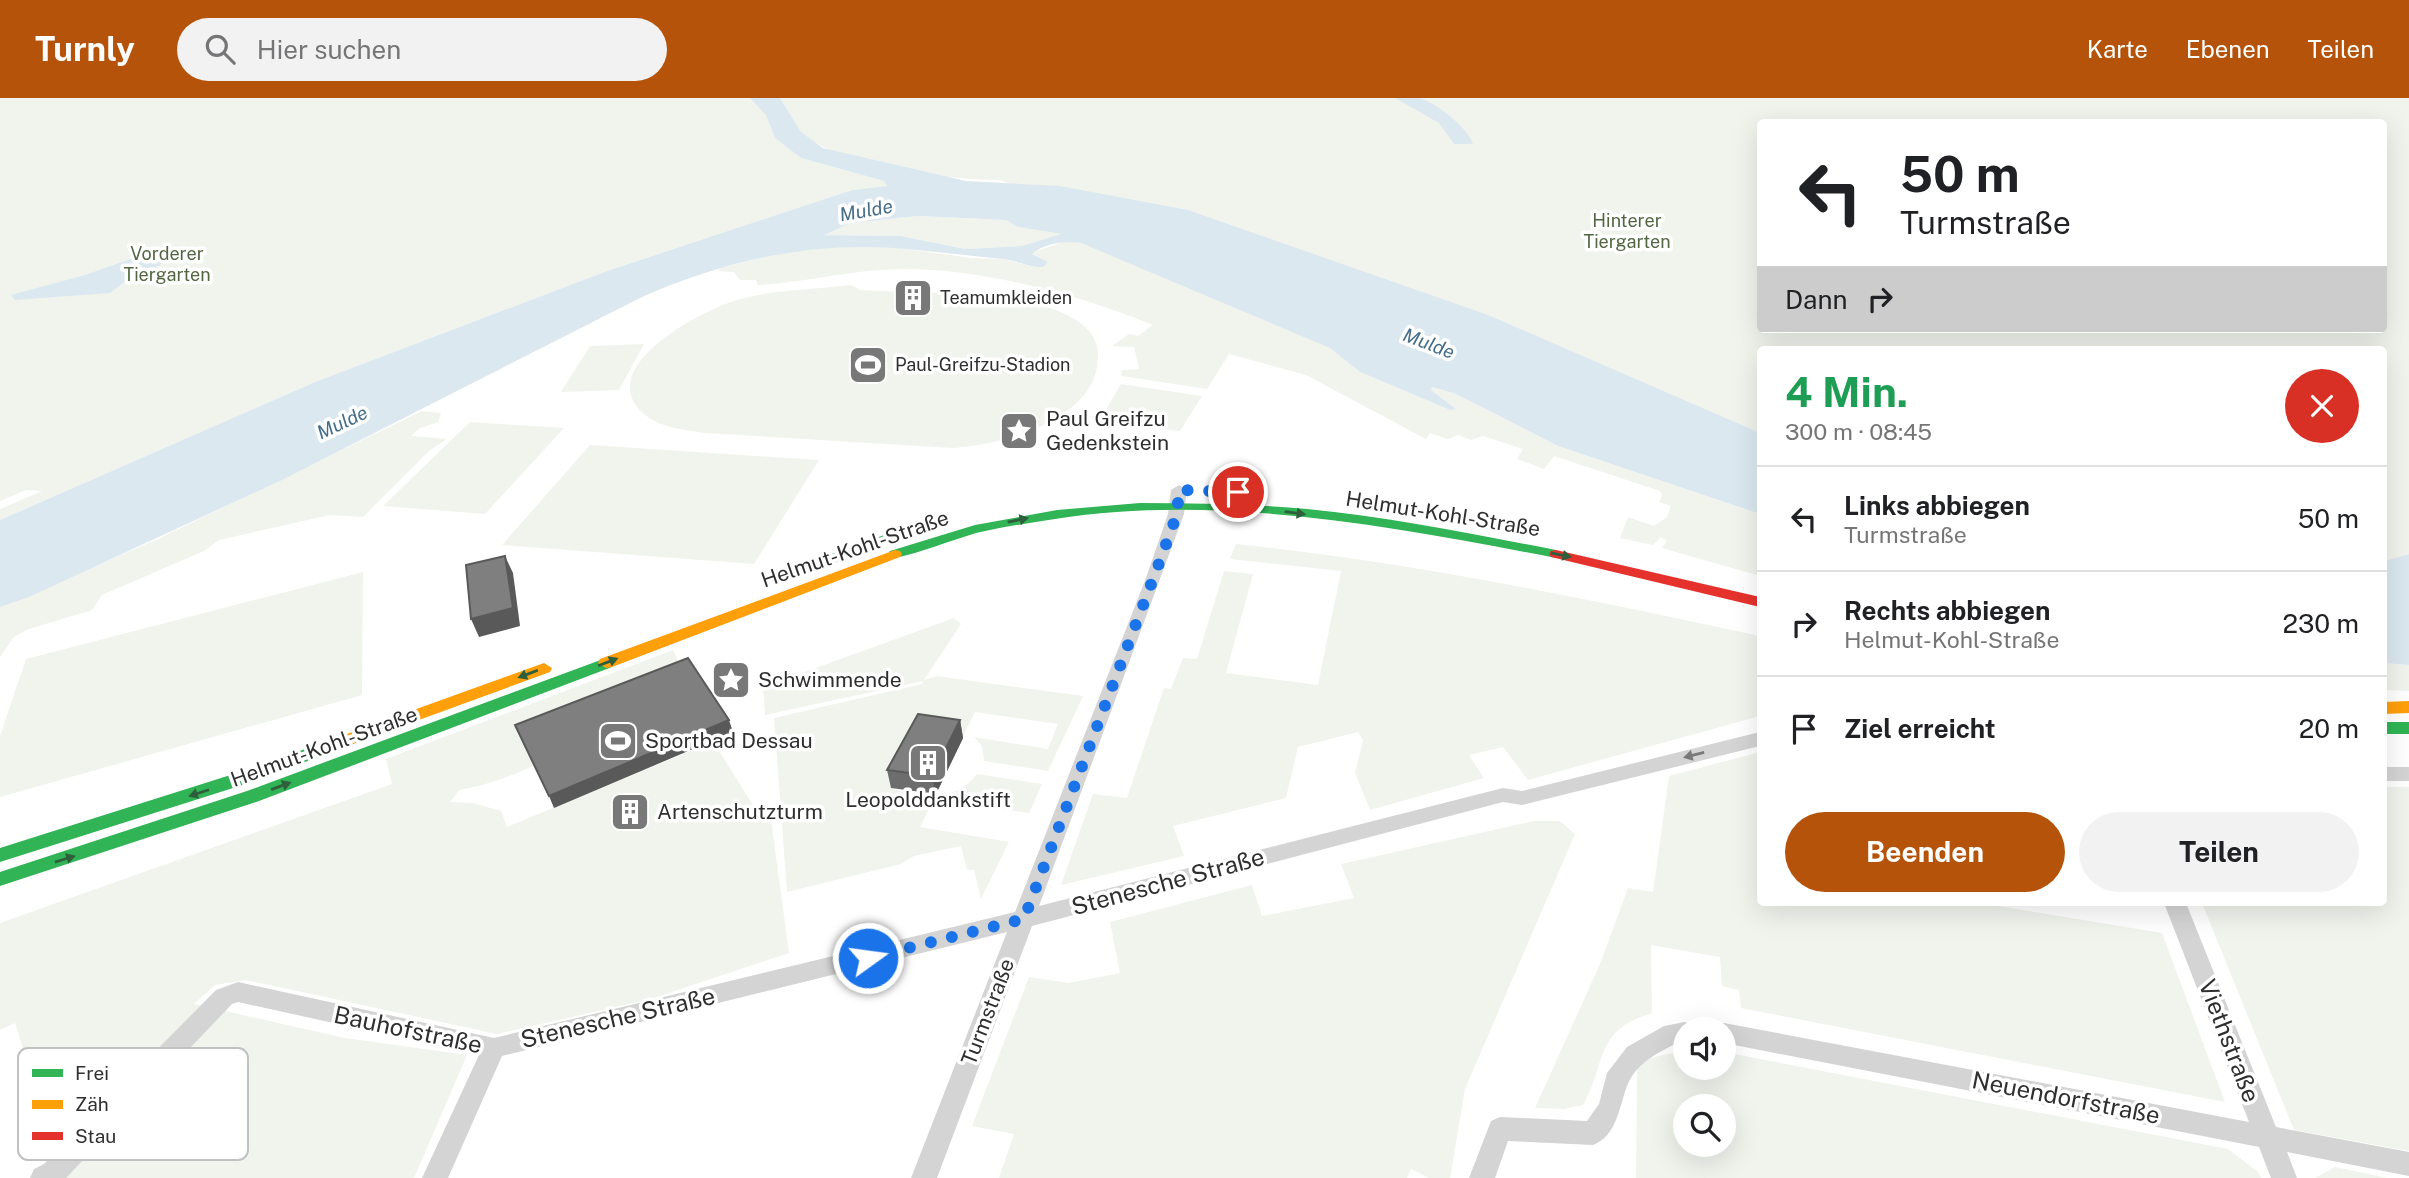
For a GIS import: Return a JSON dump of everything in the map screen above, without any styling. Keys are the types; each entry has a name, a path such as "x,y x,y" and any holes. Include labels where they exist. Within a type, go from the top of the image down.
{"main road":[{"name":"Helmut-Kohl-Straße","path":"0,879 253,796 914,547 1049,514 1178,499 1201,491"},
{"path":"1222,491 1243,492"},
{"name":"Helmut-Kohl-Straße","path":"1113,492 1446,533 1614,566 1757,601"},
{"name":"Helmut-Kohl-Straße","path":"1267,494 1419,512"},
{"name":"Helmut-Kohl-Straße","path":"796,572 915,529"},
{"path":"1720,575 1757,585"},
{"name":"Helmut-Kohl-Straße","path":"0,855 246,777 554,664"},
{"path":"2387,708 2409,707"},
{"path":"2387,728 2409,728"}],"street":[{"name":"Turmstraße","path":"924,1178 1024,919 1178,499"},
{"name":"Stenesche Straße","path":"494,1048 1024,919 1503,795 1522,798 1757,740"},
{"path":"2387,774 2409,774"},
{"name":"Viethstraße","path":"2176,906 2284,1178"},
{"name":"Bauhofstraße","path":"174,1048 224,997 238,992 494,1048 435,1178"},
{"path":"1482,1178 1500,1129 1593,1133 1610,1108 1616,1080 1635,1054 1673,1033"},
{"name":"Neuendorfstraße","path":"1736,1035 2409,1164"},
{"name":"Bauhofstraße","path":"43,1178 53,1173 66,1160"}],"green space":[{"name":"Vorderer Tiergarten","path":"0,98 750,98 766,114 775,138 801,158 884,181 888,186 852,190 607,271 315,382 0,520 0,509 42,491 26,490 0,501"},
{"name":"Hinterer Tiergarten","path":"780,98 2409,98 2409,554 2387,560 2387,346 1757,346 1757,432 999,180 925,174 841,154 819,145 803,134"},
{"path":"918,216 1006,220 1018,227 1061,234 1060,237 1022,246 965,249 901,236 824,235 851,223"},
{"path":"1066,241 1081,243 1331,348 1360,372 1450,410 1455,408 1430,390 1432,387 1456,394 1558,446 1757,513 1757,575 1662,548 1667,541 1661,537 1653,545 1620,538 1628,517 1654,526 1667,517 1671,506 1659,502 1662,495 1660,491 1554,456 1544,469 1517,459 1523,449 1483,436 1471,440 1458,435 1448,439 1430,433 1426,439 1306,375 1229,354 1207,389 1122,376 1121,370 1139,369 1134,347 1112,346 1129,334 1138,336 1153,325 1090,302 1019,283 947,271 880,270 758,285 756,280 740,280 734,272 718,271 720,268 781,253 822,247 885,246 972,258 1001,259 1043,267 1047,262 1031,253"},
{"name":"Paul-Greifzu-Stadion","path":"851,285 860,290 992,296 1019,300 1065,314 1078,321 1093,336 1098,349 1094,379 1082,398 1065,413 1044,425 997,441 953,448 706,433 660,423 643,414 637,407 630,390 633,373 644,356 680,327 701,315 748,297"},
{"path":"644,344 619,390 561,392 590,346"},
{"path":"1121,384 1202,396 1180,431 1098,423"},
{"path":"422,411 441,413 438,422 420,428 411,436 447,439 430,450 363,517 330,515 219,540 204,551 102,595 92,610 26,630 14,637 0,657 0,607 158,539"},
{"path":"470,422 564,428 485,514 383,506"},
{"path":"590,445 819,460 754,564 502,545"},
{"path":"1236,544 1368,561 1565,595 1757,635 1757,717 1528,780 1503,747 1469,755 1484,778 1370,810 1355,773 1363,740 1358,732 1298,747 1286,798 1173,826 1184,856 1061,885 1093,794 1127,798 1164,688 1171,689 1183,658 1197,659 1224,571 1253,574 1226,673 1318,685 1341,571 1230,559"},
{"path":"363,572 362,695 0,797 0,736 26,659"},
{"path":"954,618 961,624 924,680 936,676 1083,696 1048,771 984,761 982,746 974,737 1048,749 1058,724 975,712 963,736 921,732 891,788 915,795 937,796 958,790 977,774 1042,784 1029,813 934,799 920,827 1009,842 981,899 974,870 967,870 961,846 914,856 901,864 787,892 774,718 922,684 923,681 765,715 763,687"},
{"path":"673,650 684,673 576,743 519,772 490,783 459,790 450,802 473,803 501,811 507,827 703,746 706,749 716,746 758,813 770,812 789,953 651,999 497,1034 246,980 215,985 194,1004 345,1038 467,1055 414,1178 65,1178 59,1160 248,1160 248,1048 23,1048 15,1023 0,1030 0,923 392,784 386,759"},
{"path":"2387,663 2409,665 2409,691 2387,690"},
{"path":"1757,753 1757,906 1998,906 2162,933 2225,1102 1741,1008 1739,990 1722,986 1720,957 1651,945 1652,1013 1633,1020 1611,1038 1583,1105 1564,1109 1535,1108 1600,964 1628,888 1653,892 1669,776"},
{"path":"2387,787 2409,787 2409,1151 2294,1130 2203,906 2387,906"},
{"path":"1534,821 1560,821 1575,834 1465,1089 1450,1178 1429,1178 1411,1169 1407,1178 999,1178 1014,1134 972,1126 1029,977 1069,983 1120,973 1110,922 1252,885 1262,916 1354,898 1341,864"},
{"path":"1673,1053 1673,1080 1736,1080 1736,1054 2228,1149 2258,1172 2261,1178 1636,1178 1637,1069 1646,1061"},
{"path":"2335,1167 2388,1178 2315,1178"}],"water":[{"name":"Mulde","path":"750,98 780,98 801,132 823,148 966,181 1060,186 1188,210 1488,315 1757,432 1757,513 1558,446 1456,394 1432,387 1431,390 1456,409 1450,410 1360,372 1330,348 1081,243 1055,244 1037,250 1032,254 1048,262 1043,267 1007,260 917,250 846,247 743,262 675,283 642,297 282,480 29,597 0,607 0,520 315,382 607,271 852,190 887,186 884,181 801,158 775,138 766,115","holes":["918,216 1006,220 1018,227 1061,234 1022,246 965,249 901,236 824,235 851,223"]},
{"path":"1395,98 1418,98 1433,104 1465,130 1473,144 1454,144 1439,123"},
{"path":"142,255 172,256 154,269 132,276 110,293 15,300 11,295 85,275"},
{"path":"2409,554 2409,665 2387,663 2387,560"}],"building":[{"path":"505,556 513,608 471,619 466,565"},
{"name":"Sportbad Dessau","path":"688,658 729,720 549,796 515,725"},
{"path":"918,714 960,720 932,776 887,770"}],"traffic: fast":[{"path":"895,554 975,529 1057,514 1140,507 1224,508 1307,514 1391,524 1556,554"},
{"path":"812,566 898,534"},
{"path":"0,879 253,796 606,663"},
{"path":"2387,728 2409,728"},
{"path":"0,855 246,777 328,747"}],"traffic: slow":[{"path":"606,663 895,554"},
{"path":"328,747 544,668"},
{"path":"2387,708 2409,707"}],"traffic: jam":[{"path":"1556,554 1757,601"}],"place":[{"name":"Teamumkleiden","path":"913,298"},
{"name":"Paul-Greifzu-Stadion","path":"868,365"},
{"name":"Paul Greifzu Gedenkstein","path":"1019,431"},
{"name":"Schwimmende","path":"731,680"},
{"name":"Sportbad Dessau","path":"618,741"},
{"name":"Leopolddankstift","path":"928,763"},
{"name":"Artenschutzturm","path":"630,812"}],"route":[{"path":"868,958 1024,919 1177,514 1179,490 1238,492"}]}
